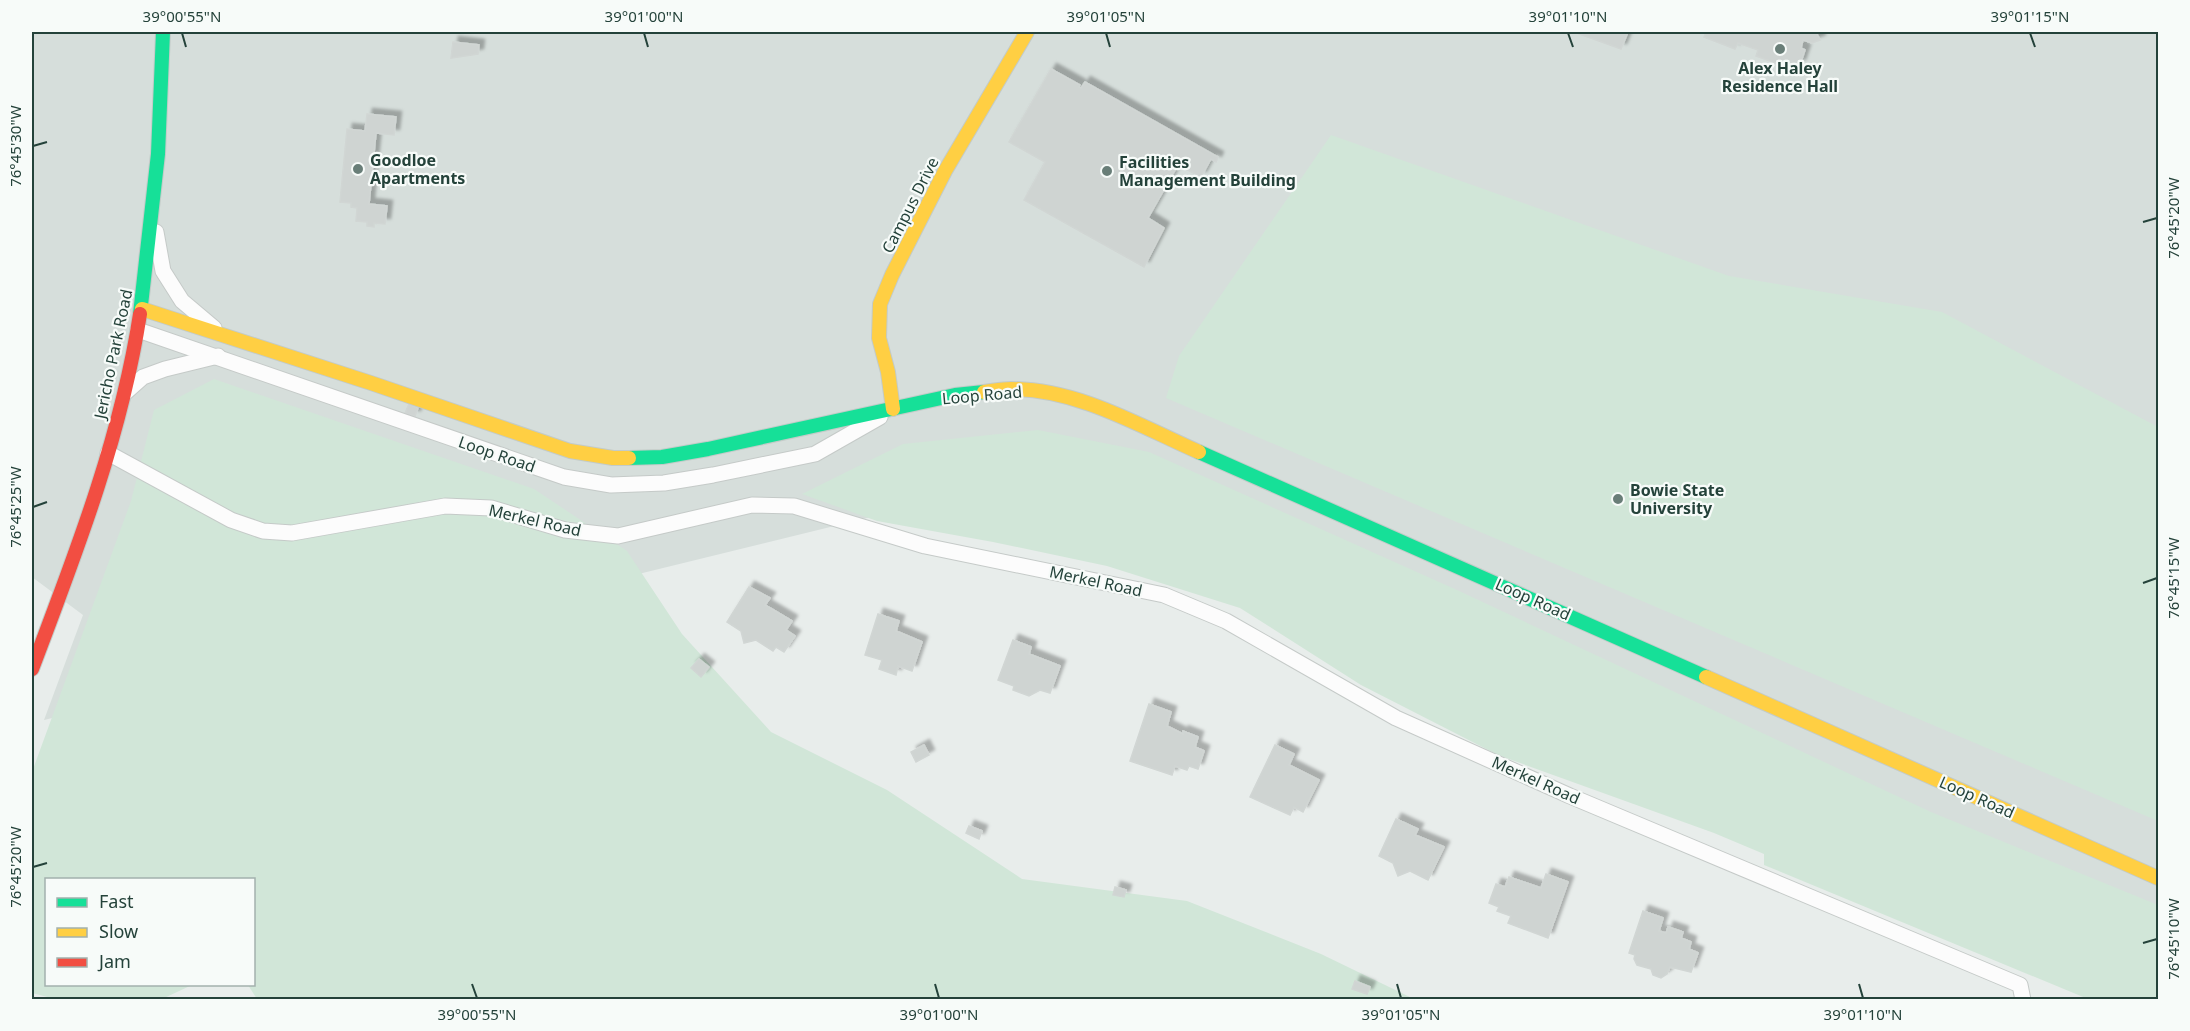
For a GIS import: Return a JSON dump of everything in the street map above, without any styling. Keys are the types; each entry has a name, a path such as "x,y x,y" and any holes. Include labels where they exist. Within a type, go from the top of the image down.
{"street":[{"name":"Jericho Park Road","path":"32,669 64,584 108,453 125,393 138,330 159,147 163,32"},
{"name":"Campus Drive","path":"893,409 888,372 879,338 880,304 892,275 945,171 1027,32"},
{"path":"152,212 163,271 182,301 223,336"},
{"name":"Loop Road","path":"142,309 371,383 570,451 613,458 662,457 708,449 955,395 1011,389 1047,393 1088,403 1154,430 2158,878"},
{"name":"Loop Road","path":"138,330 219,356 564,477 611,484 664,483 815,454 893,409"},
{"path":"125,393 143,377 165,369 219,356"},
{"name":"Merkel Road","path":"108,453 231,520 263,531 292,533 445,506 491,508 565,530 618,536 752,505 794,506 925,546 1164,595 1226,621 1395,718 1570,796 2020,985 2023,999"}],"shaded area":[{"name":"Bowie State University","path":"32,32 2158,32 2158,941 1035,481 875,516 44,720 83,615 32,577"}],"green space":[{"path":"1331,135 1729,276 1942,312 2158,427 2158,821 1166,398 1179,356"},
{"path":"214,379 534,489 627,551 682,634 771,732 887,790 1022,879 1187,901 1321,954 1414,999 257,999 249,986 255,986 255,878 45,878 45,986 190,986 162,999 55,999 32,993 32,772 131,501 154,410"},
{"path":"1038,430 1149,452 1457,590 1931,812 2158,905 2158,999 2088,999 1764,865 1764,854 1714,833 1498,755 1361,685 1240,608 1107,566 877,521 802,494 903,444"}],"building":[{"path":"1574,32 1628,32 1621,49"},
{"name":"Alex Haley Residence Hall","path":"1706,32 1816,32 1820,40 1812,43 1803,40 1801,48 1805,50 1800,65 1789,61 1787,67 1756,56 1758,50 1738,43 1735,49 1704,37"},
{"path":"453,42 479,45 478,54 451,58"},
{"name":"Facilities Management Building","path":"1051,69 1080,85 1081,88 1085,82 1218,157 1216,162 1211,159 1201,177 1178,165 1148,218 1164,228 1144,267 1024,200 1045,162 1009,142"},
{"name":"Goodloe Apartments","path":"367,114 396,117 394,135 376,133 369,204 387,206 385,224 374,223 374,227 367,226 367,222 356,221 357,208 351,207 351,203 340,202 347,129 365,131"},
{"path":"409,404 418,408 415,416 405,413"},
{"path":"749,587 770,598 765,605 792,621 786,630 795,636 784,652 776,647 773,651 756,640 744,643 741,631 727,622"},
{"path":"878,614 899,621 896,631 922,642 912,671 898,666 896,675 879,669 882,660 865,655"},
{"path":"1013,640 1031,647 1029,654 1060,666 1050,693 1040,690 1029,696 1013,690 1014,686 998,680"},
{"path":"699,659 709,667 701,677 691,668"},
{"path":"1149,704 1171,712 1167,726 1183,734 1183,731 1198,737 1195,747 1204,751 1198,769 1189,766 1187,770 1175,766 1172,775 1130,761"},
{"path":"924,745 929,755 916,762 911,752"},
{"path":"1275,745 1294,754 1289,765 1319,780 1303,812 1294,807 1290,815 1250,797"},
{"path":"1396,819 1418,829 1415,835 1444,847 1428,880 1410,871 1398,876 1393,863 1379,856"},
{"path":"969,826 982,831 979,839 966,833"},
{"path":"1546,874 1568,882 1548,938 1508,923 1511,916 1497,911 1499,907 1489,903 1496,884 1505,887 1509,877 1541,888"},
{"path":"1115,887 1126,890 1124,897 1113,895"},
{"path":"1643,911 1663,918 1659,931 1666,933 1668,927 1683,932 1681,938 1691,942 1689,949 1698,953 1691,972 1670,967 1667,974 1661,978 1653,975 1651,969 1637,965 1635,955 1629,953"},
{"path":"1355,981 1370,987 1367,994 1352,989"}],"traffic: fast":[{"path":"140,314 158,154 163,32"},
{"path":"629,458 662,457 708,449 955,395 984,392"},
{"path":"1199,452 1706,677"}],"traffic: slow":[{"path":"893,409 888,372 879,338 880,304 892,275 945,171 1027,32"},
{"path":"142,309 371,383 570,451 613,458 629,458"},
{"path":"984,392 1011,389 1060,395 1108,411 1199,452"},
{"path":"1706,677 2158,878"}],"traffic: jam":[{"path":"32,669 65,582 109,450 132,360 140,314"}],"place":[{"name":"Alex Haley Residence Hall","path":"1780,49"},
{"name":"Goodloe Apartments","path":"358,169"},
{"name":"Facilities Management Building","path":"1107,171"},
{"name":"Bowie State University","path":"1618,499"}]}
